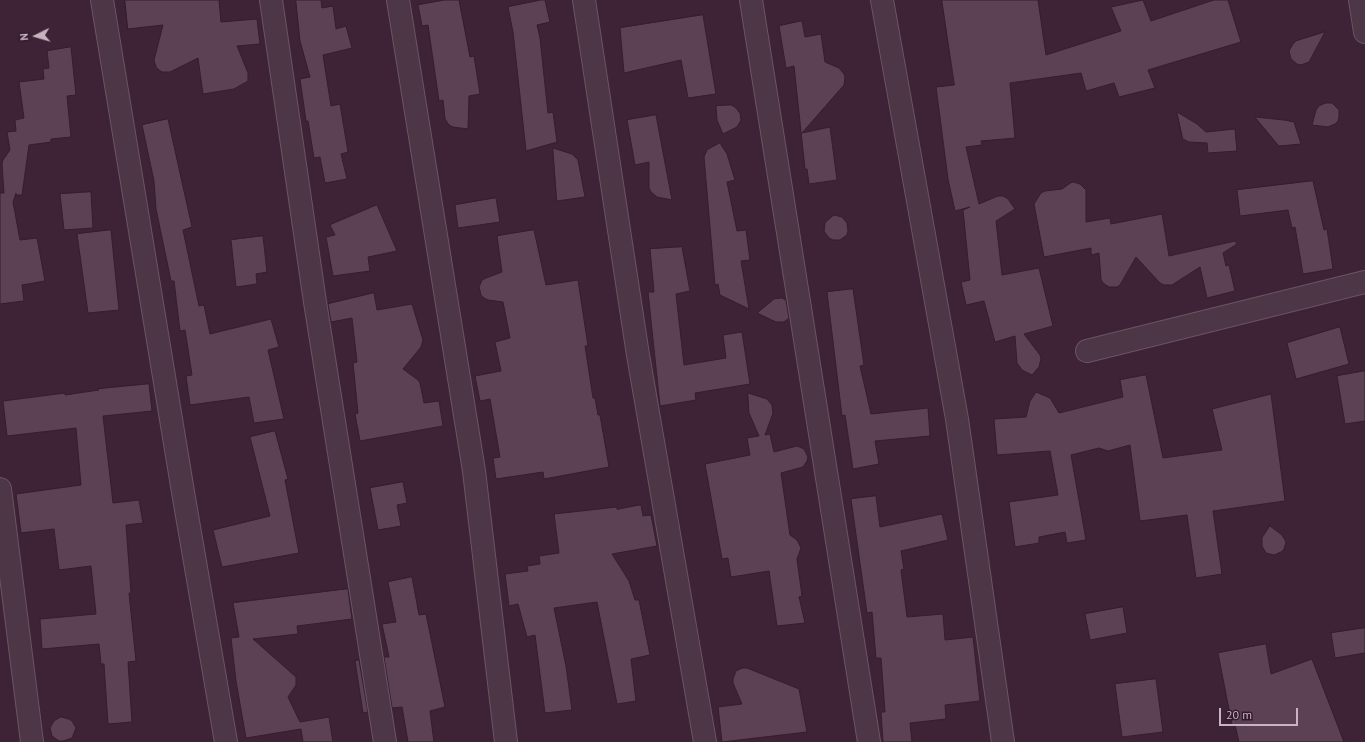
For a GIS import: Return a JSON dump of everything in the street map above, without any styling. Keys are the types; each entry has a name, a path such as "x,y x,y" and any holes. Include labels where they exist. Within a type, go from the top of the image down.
{"street":[{"path":"102,0 181,483 226,742"},
{"path":"271,0 315,302 385,742"},
{"path":"398,0 474,471 506,742"},
{"path":"584,0 638,355 705,742"},
{"path":"751,0 869,742"},
{"path":"882,0 957,419 1003,742"},
{"path":"1360,0 1365,32"},
{"path":"1087,351 1365,282"},
{"path":"0,489 32,742"}],"building":[{"path":"125,0 219,0 221,22 257,19 260,44 237,46 248,73 248,81 234,89 203,94 198,58 170,72 162,72 156,67 154,60 163,25 128,29"},
{"path":"296,0 321,0 322,8 333,6 336,29 346,26 352,48 323,55 331,106 340,104 348,152 341,154 347,179 325,183 320,157 314,158 308,121 306,121 300,79 310,77 300,41"},
{"path":"445,0 459,0 470,57 474,56 480,94 469,96 468,129 453,127 449,125 445,119 443,100 439,101 428,25 422,26 418,5"},
{"path":"545,0 550,22 537,25 540,38 548,113 553,112 557,142 526,151 513,32 508,7"},
{"path":"942,0 1038,0 1046,55 1121,31 1111,7 1143,0 1151,21 1214,0 1228,0 1241,42 1148,70 1155,88 1119,97 1114,83 1086,91 1081,73 1010,83 1015,138 981,141 982,145 966,147 979,204 998,196 1003,196 1008,199 1015,209 996,221 1002,275 1039,268 1053,326 1024,334 1040,355 1041,359 1039,367 1032,375 1022,370 1017,363 1015,336 995,342 984,301 966,305 961,282 970,280 963,210 970,207 955,211 948,179 936,87 954,85"},
{"path":"703,15 716,94 688,98 681,60 624,73 620,28"},
{"path":"802,21 805,37 821,34 825,62 839,68 845,77 844,85 802,133 830,127 837,180 809,184 807,169 805,169 794,66 786,68 779,26"},
{"path":"1325,32 1309,62 1301,65 1297,64 1291,59 1289,51 1296,41"},
{"path":"71,47 76,95 67,96 71,137 51,139 51,142 29,145 22,195 16,195 16,193 13,202 20,240 37,238 45,281 22,285 24,301 0,304 0,193 4,193 2,164 10,150 7,132 16,131 15,120 24,118 19,82 44,79 43,69 49,68 47,51"},
{"path":"1326,103 1332,103 1339,110 1338,121 1328,127 1312,125 1316,110 1319,106"},
{"path":"731,105 740,113 741,120 737,127 723,134 717,120 716,106"},
{"path":"1177,112 1197,124 1206,132 1235,129 1237,151 1208,153 1207,143 1189,142 1183,139"},
{"path":"656,115 672,200 657,197 651,192 649,188 649,162 635,165 627,120"},
{"path":"1255,117 1294,122 1301,144 1279,146"},
{"path":"168,119 192,227 183,230 199,306 204,305 210,334 271,319 279,347 268,350 284,419 254,423 249,397 190,405 186,376 192,375 185,330 180,331 174,281 171,281 156,209 154,181 142,125"},
{"path":"720,143 727,154 735,180 727,182 737,231 746,230 750,260 741,261 749,309 720,295 718,284 715,285 704,157 707,150"},
{"path":"553,148 572,154 578,160 585,197 557,201"},
{"path":"1313,181 1324,230 1327,229 1333,269 1303,274 1295,227 1292,228 1288,210 1240,216 1237,190"},
{"path":"1073,182 1080,184 1086,190 1086,222 1110,218 1111,224 1162,214 1169,256 1235,241 1237,244 1223,253 1226,266 1229,265 1235,291 1207,298 1200,267 1172,285 1164,285 1160,283 1136,257 1120,285 1117,287 1109,287 1103,283 1101,279 1099,253 1091,255 1091,248 1044,257 1034,204 1041,193 1045,191 1062,189"},
{"path":"91,192 93,228 64,230 60,194"},
{"path":"496,198 500,222 458,228 455,205"},
{"path":"377,205 397,251 368,257 370,271 333,276 326,237 335,235 330,225"},
{"path":"834,215 842,217 847,223 847,235 840,240 833,240 829,238 824,231 825,223"},
{"path":"111,230 119,310 88,313 77,234"},
{"path":"534,230 546,285 578,280 588,346 585,346 593,398 595,398 598,415 600,415 609,467 544,479 543,472 496,479 493,458 500,457 490,399 480,401 475,376 501,371 495,342 510,338 503,302 484,298 481,295 479,287 482,280 502,272 497,236"},
{"path":"263,236 267,272 256,274 257,284 236,287 231,240"},
{"path":"682,247 690,291 676,294 684,365 726,358 723,335 742,332 750,384 695,393 696,400 660,406 648,292 654,292 650,249"},
{"path":"853,289 864,365 860,366 871,414 928,408 930,436 875,441 879,464 853,469 845,415 842,416 827,292"},
{"path":"374,293 377,310 412,304 423,340 421,347 403,369 420,383 424,403 439,401 443,426 360,441 355,414 358,413 353,363 357,362 352,318 331,322 328,304"},
{"path":"782,298 786,300 789,318 784,322 776,322 757,313 774,299"},
{"path":"1340,327 1349,364 1296,379 1287,343"},
{"path":"1365,371 1365,421 1345,424 1337,376"},
{"path":"1146,375 1163,458 1222,450 1212,409 1271,394 1285,501 1213,511 1222,574 1196,578 1187,515 1140,521 1130,445 1108,451 1099,448 1071,455 1086,540 1067,543 1065,532 1039,537 1039,543 1015,547 1009,502 1058,495 1050,451 997,455 994,419 1026,417 1030,401 1036,392 1050,398 1059,413 1123,397 1120,380"},
{"path":"149,384 152,411 103,416 113,503 139,500 143,523 126,525 131,593 129,593 136,661 128,662 132,722 108,724 104,664 101,664 99,644 42,649 40,619 96,614 91,566 59,570 54,529 21,533 16,494 81,485 76,428 7,436 3,401 65,393 65,395 99,390 98,389"},
{"path":"748,393 767,399 772,405 773,413 765,435 770,434 774,452 797,446 804,449 808,457 803,467 781,473 790,535 797,540 801,548 797,559 802,596 799,597 805,623 777,626 769,571 731,577 728,558 722,559 705,464 750,455 747,438 759,436 749,413"},
{"path":"275,431 288,479 285,480 299,553 222,567 213,530 270,516 250,437"},
{"path":"403,482 407,503 397,505 401,526 378,530 370,488"},
{"path":"876,496 880,527 942,514 948,540 901,551 904,569 901,570 907,617 943,614 945,640 973,637 980,701 945,705 946,719 910,723 912,742 883,742 881,712 885,712 881,658 876,658 872,612 867,613 851,499"},
{"path":"641,505 643,516 651,515 657,546 612,554 629,581 635,600 639,600 650,655 631,659 636,701 617,704 597,602 554,608 566,666 572,710 545,713 535,635 527,637 518,604 509,606 505,574 528,571 527,566 540,564 539,556 559,553 554,514 617,507 617,509"},
{"path":"1270,526 1282,535 1286,542 1284,549 1274,555 1266,553 1262,546 1262,538"},
{"path":"412,577 419,615 426,614 445,707 430,711 434,742 408,742 402,707 392,708 384,657 389,657 382,624 396,622 388,582"},
{"path":"348,589 352,619 297,626 298,634 253,639 296,677 296,685 288,697 300,722 329,717 333,742 303,742 301,729 246,738 236,681 231,638 239,637 233,603"},
{"path":"1123,607 1127,633 1090,640 1085,614"},
{"path":"1365,628 1365,653 1335,658 1331,633"},
{"path":"1266,644 1271,674 1312,659 1344,742 1239,742 1235,725 1232,725 1218,653"},
{"path":"359,660 368,712 363,713 355,661"},
{"path":"747,668 799,689 807,732 722,742 718,707 742,704 733,683 733,679 736,671"},
{"path":"1156,679 1163,732 1122,737 1115,684"},
{"path":"61,717 72,721 76,728 72,738 59,741 52,736 50,728 54,721"}]}
